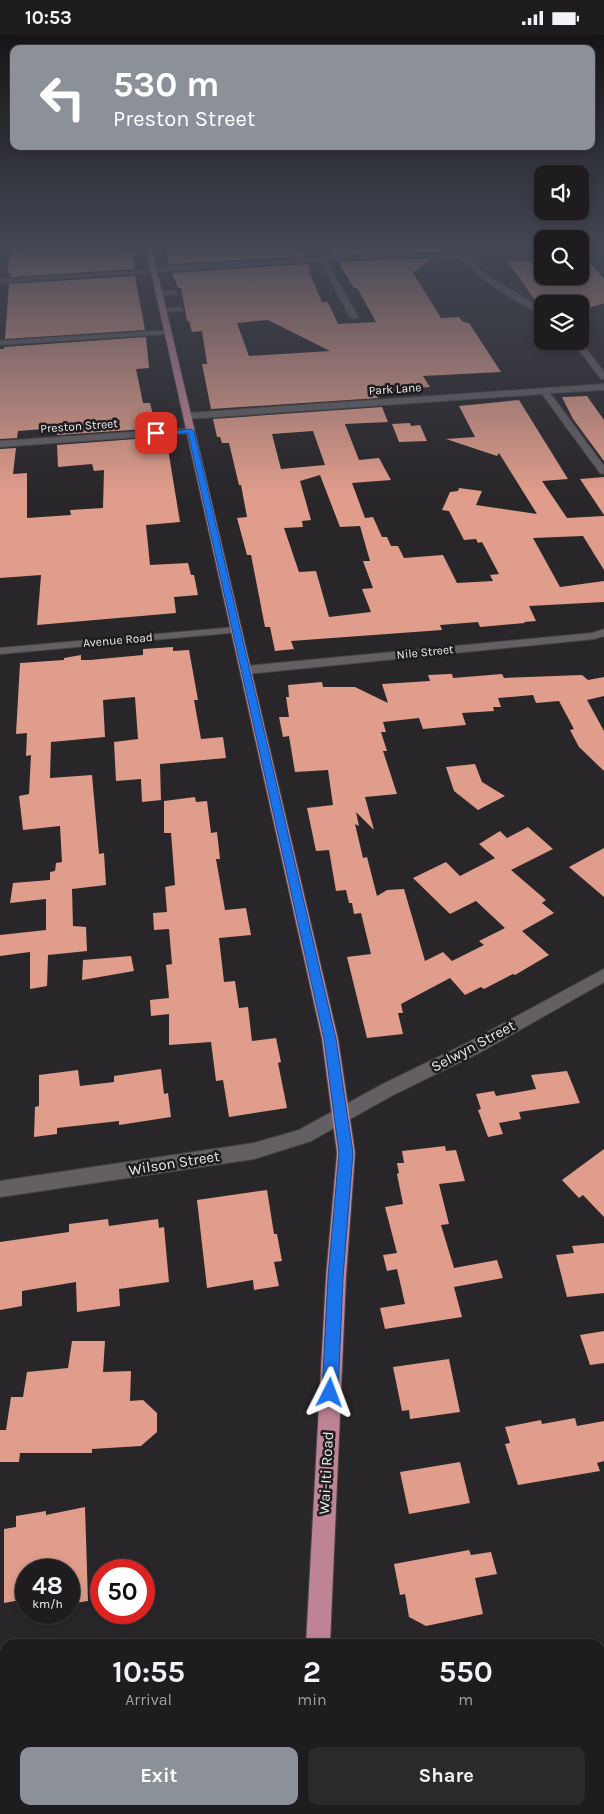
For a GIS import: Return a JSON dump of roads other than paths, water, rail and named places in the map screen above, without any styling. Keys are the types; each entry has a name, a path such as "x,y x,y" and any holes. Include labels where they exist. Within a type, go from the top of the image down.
{"main road":[{"name":"Wai-Iti Road","path":"167,328 330,1039 341,1116 346,1161 336,1277 318,1639"}],"street":[{"path":"0,343 168,332"},
{"path":"583,350 604,377"},
{"name":"Park Lane","path":"187,416 604,387"},
{"path":"543,390 603,471"},
{"name":"Preston Street","path":"0,444 191,431"},
{"name":"Avenue Road","path":"0,651 236,630"},
{"name":"Nile Street","path":"246,670 594,636 604,632"},
{"name":"Selwyn Street","path":"341,1116 475,1047 604,975"},
{"name":"Wilson Street","path":"0,1189 276,1146 306,1136 341,1116"}]}
